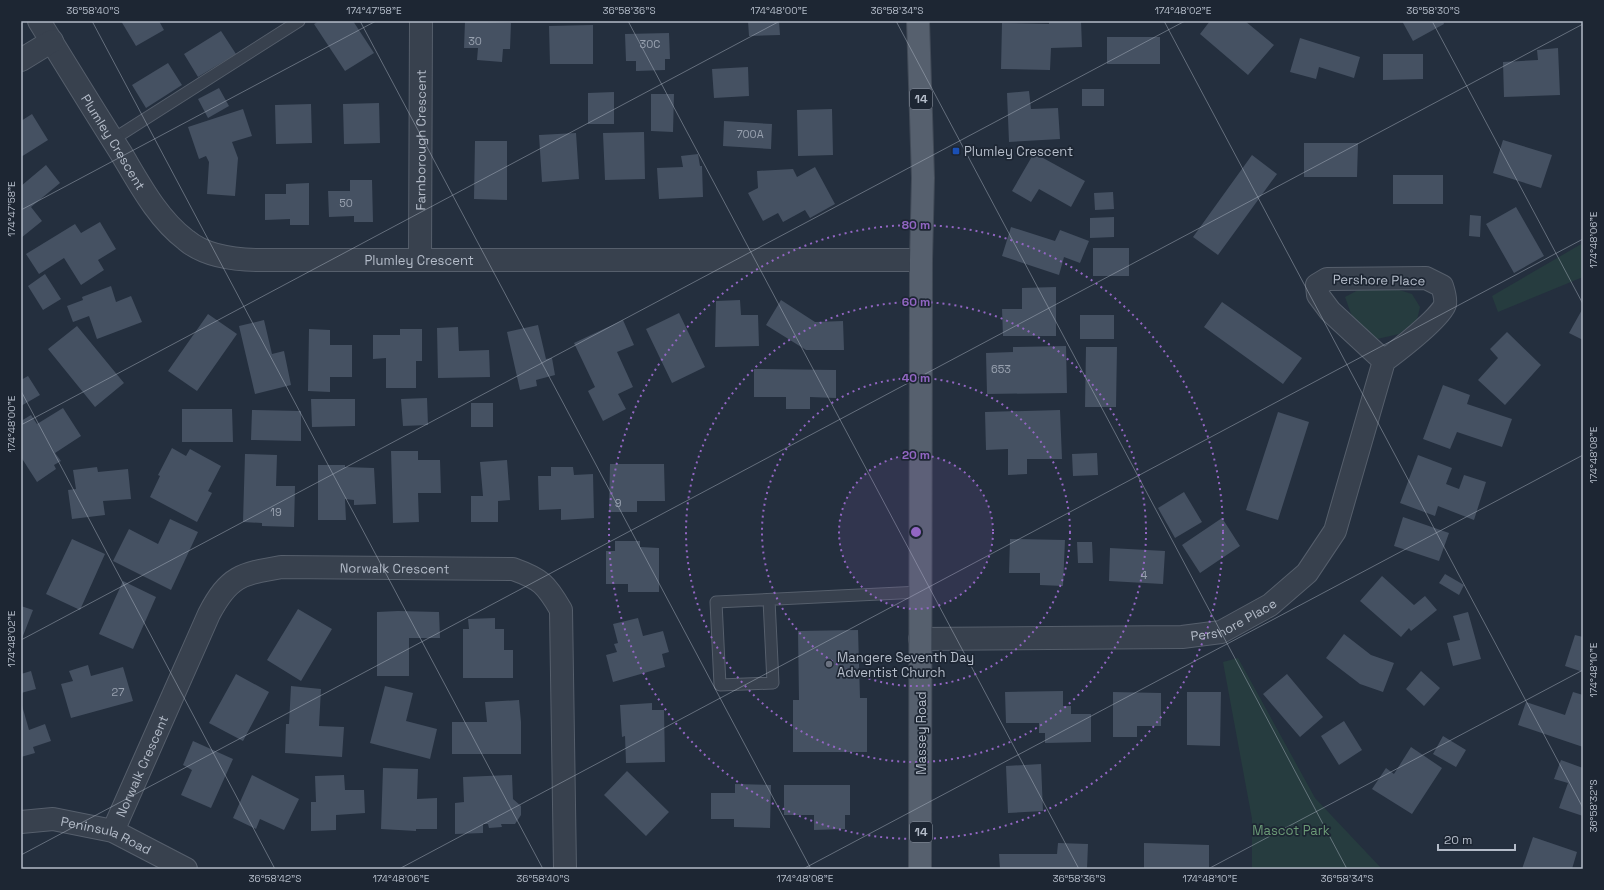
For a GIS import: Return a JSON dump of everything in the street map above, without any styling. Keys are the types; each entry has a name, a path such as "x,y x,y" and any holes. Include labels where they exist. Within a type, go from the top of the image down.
{"main road":[{"name":"Massey Road","path":"918,21 923,178 921,260 920,869"}],"street":[{"name":"Plumley Crescent","path":"39,21 112,140 164,219 186,241 211,254 255,260 921,260"},
{"name":"Farnborough Crescent","path":"420,259 421,21"},
{"path":"21,60 52,42"},
{"name":"Pershore Place","path":"920,639 1182,637 1222,632 1270,605 1307,574 1335,531 1384,361 1404,346 1437,315 1445,305 1445,295 1442,286 1426,278 1327,279 1317,285 1318,295 1330,311 1384,361"},
{"name":"Norwalk Crescent","path":"113,831 220,593 236,578 254,572 281,567 513,569 535,577 549,589 561,610 565,869"},
{"name":"Peninsula Road","path":"21,822 53,819 113,831 186,869"}],"lane":[{"path":"112,140 299,21"},
{"path":"769,600 773,683 720,685 716,602 920,592"}],"green space":[{"path":"1583,243 1583,277 1498,312 1492,296"},
{"path":"1362,288 1393,288 1412,294 1420,307 1417,320 1399,334 1377,339 1355,325 1345,297"},
{"name":"Mascot Park","path":"1238,658 1315,798 1382,869 1252,869 1252,819 1223,662"}],"building":[{"path":"121,21 159,21 164,30 136,46"},
{"path":"319,21 353,21 374,53 345,71 314,24"},
{"path":"465,21 511,23 510,49 503,49 502,62 477,60 478,48 464,48"},
{"path":"748,21 779,21 780,35 749,36"},
{"path":"1049,21 1081,21 1082,47 1051,48 1050,70 1001,69 1002,23 1049,24"},
{"path":"1210,21 1245,21 1274,45 1248,75 1200,34"},
{"path":"1402,21 1443,21 1444,24 1413,41"},
{"path":"593,25 593,64 550,64 549,26"},
{"path":"221,31 236,54 198,77 184,54"},
{"path":"669,33 670,59 665,59 665,70 636,71 636,61 626,61 625,34"},
{"path":"1107,37 1160,37 1160,64 1107,64"},
{"path":"1300,38 1360,57 1354,78 1319,67 1316,79 1290,72"},
{"path":"1558,48 1560,95 1504,97 1503,62 1538,60 1537,50"},
{"path":"1383,54 1423,54 1423,79 1383,80"},
{"path":"168,63 182,85 146,108 132,85"},
{"path":"748,67 749,96 714,98 712,69"},
{"path":"219,88 229,106 208,118 198,99"},
{"path":"1082,89 1104,89 1104,106 1082,106"},
{"path":"1029,91 1031,109 1058,108 1060,139 1009,142 1007,93"},
{"path":"614,92 614,124 588,124 588,93"},
{"path":"651,94 674,94 673,132 651,131"},
{"path":"379,103 380,143 344,144 343,104"},
{"path":"311,104 312,143 276,144 275,105"},
{"path":"243,109 252,136 232,142 238,158 235,196 207,194 209,162 206,156 199,159 188,127"},
{"path":"832,109 833,155 798,156 797,110"},
{"path":"32,114 48,140 21,157 21,121"},
{"path":"724,121 772,124 771,149 723,146"},
{"path":"644,132 645,179 605,180 603,133"},
{"path":"576,133 579,179 542,182 539,135"},
{"path":"1503,140 1552,155 1541,188 1493,173"},
{"path":"475,141 507,141 507,200 474,199"},
{"path":"1304,143 1358,143 1357,177 1304,177"},
{"path":"1034,153 1085,181 1071,207 1039,189 1031,202 1012,191"},
{"path":"698,154 700,166 702,166 703,197 659,199 657,168 683,167 681,156"},
{"path":"1252,155 1277,174 1218,255 1193,237"},
{"path":"46,165 60,183 31,207 42,221 21,238 21,186"},
{"path":"815,167 835,204 810,218 805,210 783,222 778,213 763,221 748,193 758,188 757,171 793,169 797,177"},
{"path":"1393,175 1443,175 1443,204 1393,204"},
{"path":"350,180 372,180 373,222 354,222 354,216 329,217 328,191 350,191"},
{"path":"309,183 309,225 290,225 290,219 265,220 265,194 286,194 286,184"},
{"path":"1113,192 1114,209 1095,210 1094,193"},
{"path":"1516,207 1544,256 1514,273 1486,224"},
{"path":"1470,215 1481,216 1480,237 1469,236"},
{"path":"1114,217 1114,237 1090,238 1090,218"},
{"path":"100,222 116,249 98,260 104,270 81,285 64,258 39,274 26,254 75,224 81,233"},
{"path":"1011,227 1055,241 1060,230 1089,241 1080,263 1064,257 1059,275 1002,256"},
{"path":"1093,248 1129,248 1129,276 1093,276"},
{"path":"45,274 61,299 43,310 28,286"},
{"path":"111,286 116,302 131,296 142,322 97,339 89,316 73,322 67,306 83,300 82,297"},
{"path":"1056,287 1056,336 1003,336 1002,309 1022,309 1022,288"},
{"path":"740,300 741,315 758,315 759,346 715,347 716,301"},
{"path":"781,300 815,322 843,321 844,350 806,350 766,325"},
{"path":"1222,302 1302,358 1283,384 1204,327"},
{"path":"1583,308 1583,340 1569,333"},
{"path":"679,313 705,367 672,383 646,329"},
{"path":"208,314 237,334 197,391 168,371"},
{"path":"1080,315 1114,315 1114,339 1080,339"},
{"path":"264,320 272,354 284,351 291,385 255,394 239,326"},
{"path":"623,320 634,345 617,352 633,387 618,394 626,409 603,421 588,391 595,387 574,343"},
{"path":"538,325 546,359 552,358 555,375 536,380 537,386 520,390 507,332"},
{"path":"77,326 124,383 95,407 48,349"},
{"path":"458,327 459,351 489,350 490,377 438,378 437,328"},
{"path":"309,329 330,330 330,345 352,345 352,377 330,377 330,392 308,391"},
{"path":"400,329 422,329 422,361 416,361 416,388 386,388 386,358 373,359 373,335 400,335"},
{"path":"1507,332 1541,365 1505,405 1478,380 1498,358 1490,349"},
{"path":"1066,346 1067,393 987,394 986,353 1013,352 1013,347"},
{"path":"1086,347 1117,347 1116,407 1085,407"},
{"path":"754,369 836,370 836,398 810,397 810,409 786,409 786,397 754,397"},
{"path":"28,376 40,395 21,406 21,380"},
{"path":"1443,385 1470,395 1467,404 1512,419 1502,447 1457,432 1450,449 1423,439"},
{"path":"427,398 428,425 403,426 401,399"},
{"path":"311,399 355,399 355,426 312,427"},
{"path":"471,403 493,403 493,427 471,427"},
{"path":"63,408 81,436 55,453 61,461 54,465 56,469 37,482 21,457 21,421 31,415 37,424"},
{"path":"182,409 232,409 233,442 182,442"},
{"path":"252,410 301,411 301,441 251,440"},
{"path":"1060,410 1062,459 1027,459 1027,474 1008,475 1008,449 986,450 985,412"},
{"path":"1278,412 1309,422 1278,520 1246,510"},
{"path":"172,448 186,456 190,449 221,466 208,491 212,493 197,522 150,497 160,476 158,475"},
{"path":"391,451 418,451 418,460 440,460 441,493 418,493 419,522 393,523"},
{"path":"1097,453 1098,475 1073,476 1072,454"},
{"path":"245,454 277,455 276,486 295,486 294,527 262,526 262,523 243,522"},
{"path":"1418,455 1452,468 1446,484 1459,489 1464,475 1486,482 1474,520 1438,506 1435,516 1400,503"},
{"path":"507,460 510,500 498,501 498,522 471,522 471,496 483,496 480,462"},
{"path":"610,464 664,464 665,501 637,501 637,512 609,512"},
{"path":"318,465 345,465 345,467 374,468 376,504 354,505 354,500 345,499 346,520 318,520"},
{"path":"97,467 98,472 128,469 131,499 103,501 105,515 72,519 68,490 76,489 73,470"},
{"path":"551,467 573,467 574,475 593,474 594,518 561,520 561,509 539,510 538,476 551,476"},
{"path":"1184,492 1202,522 1175,538 1158,508"},
{"path":"1403,517 1449,533 1439,561 1394,546"},
{"path":"1222,518 1240,546 1200,573 1182,545"},
{"path":"170,519 198,532 171,590 113,561 129,529 158,544"},
{"path":"72,539 105,554 80,610 46,594"},
{"path":"1010,539 1065,540 1063,586 1040,585 1040,573 1009,573"},
{"path":"615,541 640,541 640,547 659,548 659,592 628,592 628,584 606,584 606,551 615,551"},
{"path":"1077,542 1092,542 1093,563 1078,563"},
{"path":"1110,548 1165,551 1163,584 1109,581"},
{"path":"1445,574 1464,585 1459,595 1439,583"},
{"path":"1382,576 1414,605 1425,596 1437,610 1411,631 1409,628 1401,637 1360,601"},
{"path":"123,581 156,597 133,649 99,634"},
{"path":"21,606 33,610 21,641"},
{"path":"298,609 332,629 301,681 267,660"},
{"path":"377,612 439,612 440,638 409,638 409,676 377,676"},
{"path":"1468,612 1481,659 1453,666 1447,643 1460,640 1453,616"},
{"path":"495,618 495,629 504,629 504,650 513,650 513,678 463,678 463,629 469,629 468,619"},
{"path":"638,618 643,636 663,631 669,652 662,654 665,667 613,682 606,655 617,652 614,644 618,643 613,624"},
{"name":"Mangere Seventh Day Adventist Church","path":"858,630 860,698 867,698 867,752 793,752 793,700 799,700 798,631"},
{"path":"1344,634 1371,655 1394,663 1383,692 1360,684 1326,658"},
{"path":"1575,635 1583,637 1583,672 1565,666"},
{"path":"88,665 91,676 123,667 133,701 71,718 61,684 73,681 69,671"},
{"path":"31,671 36,689 21,693 21,674"},
{"path":"1421,671 1440,688 1424,706 1406,689"},
{"path":"236,674 269,692 243,741 209,723"},
{"path":"1287,674 1323,717 1300,737 1263,694"},
{"path":"291,686 321,689 319,726 344,727 342,757 285,753 286,724 289,724"},
{"path":"385,686 413,693 406,721 437,729 430,759 370,743"},
{"path":"1063,691 1063,706 1071,706 1071,714 1091,714 1091,742 1045,743 1045,733 1039,733 1039,723 1006,723 1005,692"},
{"path":"1113,692 1161,693 1161,726 1137,726 1137,737 1113,737"},
{"path":"1187,692 1221,692 1220,746 1187,745"},
{"path":"1573,692 1583,695 1583,747 1518,725 1526,702 1565,715"},
{"path":"519,700 521,754 452,754 452,722 487,722 485,702"},
{"path":"21,702 29,730 45,724 51,741 33,747 35,753 21,757"},
{"path":"652,703 652,710 664,710 665,762 626,763 625,736 622,737 620,705"},
{"path":"1344,721 1362,750 1339,765 1321,736"},
{"path":"1443,736 1466,750 1456,767 1433,754"},
{"path":"193,741 233,759 211,808 181,795 192,770 183,765"},
{"path":"1411,747 1442,768 1412,814 1372,789 1386,768 1394,774"},
{"path":"1561,760 1583,768 1583,816 1559,808 1568,783 1554,779"},
{"path":"1041,764 1043,811 1008,813 1006,766"},
{"path":"383,768 418,769 417,799 437,798 437,829 416,829 416,831 381,829"},
{"path":"627,771 669,812 646,836 604,795"},
{"path":"252,775 299,799 284,830 260,819 256,829 233,818"},
{"path":"344,775 345,790 364,790 365,813 336,815 336,830 311,831 311,802 316,802 315,776"},
{"path":"512,775 513,799 521,806 521,815 515,824 501,824 502,827 489,828 488,824 483,824 483,833 455,834 455,803 464,802 463,777"},
{"path":"735,784 771,785 770,828 734,827 734,819 711,819 711,793 735,793"},
{"path":"784,785 850,785 850,815 845,815 845,829 814,830 814,815 784,815"},
{"path":"1533,837 1577,852 1572,869 1522,869"},
{"path":"1058,843 1088,844 1087,869 1000,869 999,854 1057,854"},
{"path":"1144,843 1209,845 1209,869 1144,869"}],"place":[{"name":"Plumley Crescent","path":"956,151"},
{"name":"Mangere Seventh Day Adventist Church","path":"829,664"}]}
